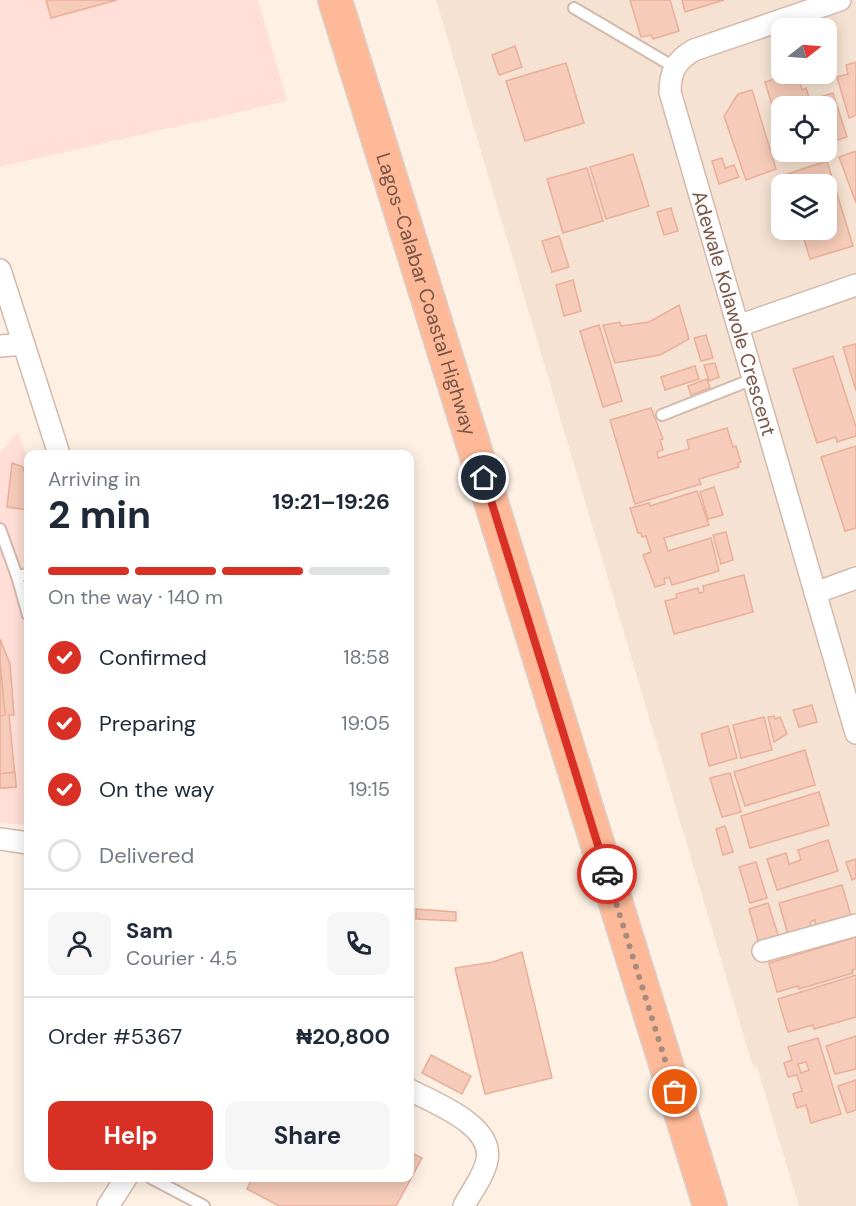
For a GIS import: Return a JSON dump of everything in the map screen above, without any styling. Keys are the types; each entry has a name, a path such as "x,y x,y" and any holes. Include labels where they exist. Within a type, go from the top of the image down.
{"highway":[{"name":"Lagos-Calabar Coastal Highway","path":"335,0 710,1206"}],"street":[{"path":"674,67 682,57 694,50 840,0"},
{"name":"Adewale Kolawole Crescent","path":"674,67 670,92 856,733"},
{"path":"0,270 58,450"},
{"path":"738,326 856,285"},
{"path":"0,346 24,344"},
{"path":"816,593 856,578"},
{"path":"0,839 24,842"},
{"path":"763,951 856,924"},
{"path":"414,1092 464,1120 483,1137 487,1160 464,1206"},
{"path":"108,1206 123,1182"}],"lane":[{"path":"574,8 674,67"},
{"path":"662,415 753,379"},
{"path":"0,529 24,601"},
{"path":"17,576 24,574"},
{"path":"159,1182 204,1206"}],"shaded area":[{"path":"0,0 258,0 287,101 0,167"},
{"path":"436,0 856,0 856,1206 799,1206 757,1067 752,1064"},
{"path":"18,431 24,450 24,825 0,823 0,453"}],"building":[{"path":"46,0 117,0 51,18"},
{"path":"630,0 670,0 679,31 653,39 651,35 641,37"},
{"path":"682,0 724,0 685,12"},
{"path":"515,46 522,67 499,75 492,55"},
{"path":"856,62 856,115 849,118 837,77 848,74 846,65"},
{"path":"566,63 584,123 525,141 506,81"},
{"path":"771,80 771,84 800,84 802,90 806,88 809,96 771,96 771,102 765,82"},
{"path":"752,90 771,153 771,162 774,162 776,169 746,180 724,116 738,94"},
{"path":"837,106 847,137 837,140"},
{"path":"856,151 856,203 839,157"},
{"path":"633,154 649,206 606,219 590,167"},
{"path":"722,158 725,168 734,165 739,177 719,184 712,161"},
{"path":"827,162 831,174 787,174"},
{"path":"587,168 603,221 563,233 547,179"},
{"path":"837,194 853,246 810,259 804,240 837,240"},
{"path":"671,208 678,231 664,235 657,212"},
{"path":"559,236 569,267 552,272 542,241"},
{"path":"573,280 581,311 564,316 556,285"},
{"path":"679,305 689,339 660,355 615,363 603,325 620,322 621,326 649,322"},
{"path":"599,325 622,401 603,407 580,331"},
{"path":"706,335 713,358 701,361 694,338"},
{"path":"856,344 856,391 843,347"},
{"path":"833,356 856,427 856,436 837,442 836,437 817,443 793,369"},
{"path":"715,363 719,377 709,381 704,365"},
{"path":"695,366 699,379 665,390 661,377"},
{"path":"707,379 710,388 691,395 688,386"},
{"path":"651,408 663,439 660,440 663,450 657,452 658,458 689,449 687,440 727,428 741,462 738,463 739,467 699,479 701,484 635,504 610,420"},
{"path":"856,446 856,528 845,531 821,457"},
{"path":"12,463 23,467 24,471 24,509 7,507"},
{"path":"714,487 723,515 708,519 700,492"},
{"path":"697,491 709,525 664,538 668,551 711,538 719,571 672,585 669,577 664,579 665,584 655,587 643,555 651,552 646,536 642,537 641,533 638,533 630,508 649,503 650,506"},
{"path":"726,532 733,560 721,564 713,535"},
{"path":"744,575 753,612 674,634 665,601 677,598 676,594 698,588 699,593 704,592 703,586"},
{"path":"0,639 10,664 14,715 9,715 16,787 0,788"},
{"path":"0,661 5,715 0,716"},
{"path":"812,705 817,722 799,727 793,710"},
{"path":"774,716 775,719 780,717 787,734 774,742 768,717"},
{"path":"764,717 772,750 741,758 733,725"},
{"path":"728,726 737,758 709,766 701,734"},
{"path":"805,750 815,785 745,806 734,772"},
{"path":"15,772 16,787 0,788 0,774"},
{"path":"730,773 741,812 722,817 710,778"},
{"path":"819,792 829,825 750,848 741,816"},
{"path":"725,826 733,852 723,855 716,829"},
{"path":"828,840 838,871 777,890 767,859 786,853 789,864 801,860 798,850"},
{"path":"856,859 856,878 852,880 846,862"},
{"path":"756,862 767,898 750,903 739,867"},
{"path":"842,885 851,916 816,927 815,920 810,922 812,928 788,935 779,903"},
{"path":"768,903 779,938 759,944 749,909"},
{"path":"416,909 456,912 456,921 416,919"},
{"path":"856,937 856,969 852,970 853,973 799,989 798,986 777,992 769,963"},
{"path":"522,952 552,1078 485,1094 455,968 493,962"},
{"path":"856,975 856,1017 814,1029 813,1025 788,1032 778,999"},
{"path":"856,1036 856,1069 835,1074 826,1046"},
{"path":"818,1038 841,1114 811,1123 806,1105 797,1108 793,1094 802,1091 797,1075 788,1077 784,1063 792,1060 788,1047","holes":["806,1062 809,1070 801,1073 798,1064"]},
{"path":"431,1055 471,1076 462,1094 422,1073"},
{"path":"856,1080 856,1110 847,1113 838,1086"},
{"path":"414,1154 422,1158 414,1173"},
{"path":"250,1182 409,1182 396,1206 279,1206 247,1189"}],"way so far":[{"path":"607,874 675,1092"}],"route":[{"path":"484,478 607,874"}]}
